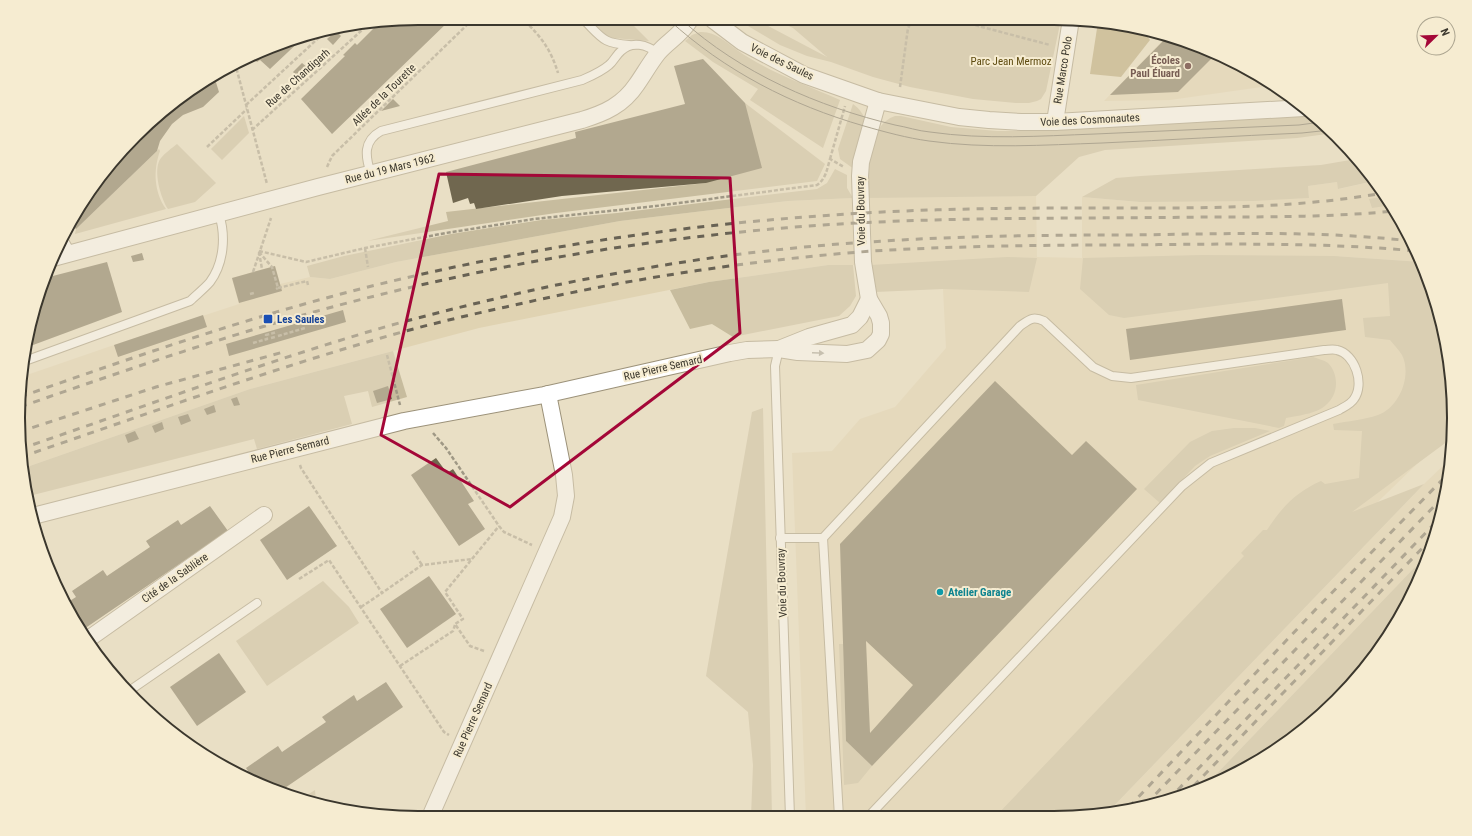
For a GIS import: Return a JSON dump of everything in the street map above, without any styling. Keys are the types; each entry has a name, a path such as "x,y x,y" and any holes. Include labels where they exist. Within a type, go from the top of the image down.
{"street":[{"name":"Rue du 19 Mars 1962","path":"61,256 318,187 602,114 627,98 658,53 682,32 687,25"},
{"name":"Voie des Saules","path":"720,25 742,42 804,75 878,100"},
{"name":"Rue Marco Polo","path":"1055,122 1071,26"},
{"name":"Voie des Cosmonautes","path":"878,100 959,116 1021,122 1055,122 1296,108"},
{"name":"Voie du Bouvray","path":"779,349 798,352 847,354 867,350 878,340 881,327 879,316 869,299 863,262 860,176 861,162 878,100"},
{"path":"779,349 810,337 849,327 860,317 869,299"},
{"name":"Rue Pierre Semard","path":"37,515 404,422 548,394 742,351 779,349"},
{"name":"Rue Pierre Semard","path":"433,811 562,517 566,496 564,475 548,394"},
{"name":"Cité de la Sablière","path":"91,636 264,515"}],"lane":[{"path":"589,25 604,40 630,46 646,46 658,53"},
{"path":"371,174 367,157 368,146 373,136 381,131 582,80 602,71 622,49 630,46"},
{"path":"29,359 190,302 210,282 216,272 224,241 219,214"},
{"path":"66,245 70,253"},
{"path":"839,811 822,538 1020,326 1030,319 1038,319 1044,322 1093,367 1112,376 1131,378 1336,350 1347,355 1358,377 1359,386 1354,400 1339,410 1210,463 1182,486 874,811"},
{"name":"Voie du Bouvray","path":"779,349 774,366 790,811"},
{"path":"780,538 822,538"},
{"path":"133,688 257,603"}],"path":[{"name":"Allée de la Tourette","path":"318,187 332,156 467,25"},
{"path":"529,25 548,47 562,85"},
{"path":"900,87 908,28 910,25"},
{"path":"974,25 1056,47"},
{"name":"Rue de Chandigarh","path":"252,130 364,29"},
{"path":"246,105 319,37"},
{"path":"237,70 268,185"},
{"path":"258,251 306,262 364,248 534,219 656,206 817,185 825,177 847,102"},
{"path":"207,147 247,109"},
{"path":"830,159 846,168"},
{"path":"253,272 258,251 272,213"},
{"path":"364,248 368,267"},
{"path":"258,251 262,269"},
{"path":"258,251 272,267 277,289 307,280 308,285"},
{"path":"250,294 254,293"},
{"path":"271,338 305,328"},
{"path":"253,343 267,339 266,335 277,332"},
{"path":"387,355 401,408"},
{"path":"431,431 446,448 504,532 536,547 540,539 551,544"},
{"path":"297,448 301,468 382,593"},
{"path":"400,666 453,631 455,624 463,619 445,592 499,526"},
{"path":"413,551 422,565"},
{"path":"361,608 422,565 472,559"},
{"path":"300,579 329,560 444,732 462,744"},
{"path":"455,624 470,646 501,656"}],"highlighted area":[{"path":"439,174 730,178 740,333 510,507 381,435"}],"shaded area":[{"path":"1097,27 1147,36 1150,40 1121,77 1090,74"},
{"name":"Écoles Paul Éluard","path":"1163,40 1204,55 1228,66 1265,86 1170,100 1104,101"},
{"path":"1337,182 1339,189 1368,182 1394,222 1414,261 1334,256 1416,266 1417,268 1434,316 1444,367 1447,418 1446,435 1059,811 806,811 792,453 832,451 860,419 895,407 946,348 943,289 871,265 828,265 709,282 479,328 250,389 28,467 25,418 27,375 239,304 232,278 275,266 280,284 310,277 330,279 396,262 620,221 788,201 875,197 1036,196 1037,257 1082,258 1082,197 1140,202 1309,198 1308,186"},
{"path":"1444,464 1434,520 1417,569 1415,567 1214,776 1156,798 1113,806"}],"green space":[{"path":"595,25 633,25 649,41 613,38 607,36"},
{"name":"Parc Jean Mermoz","path":"746,25 766,25 827,57 793,28 787,25 1060,25 1046,91 1041,99 1029,103 973,99 910,87 873,77 831,62 807,56 780,45"},
{"path":"700,32 711,33 761,65 787,78 840,100 823,148 750,100 758,89 713,62 685,41 692,35"},
{"path":"745,103 825,164 817,181 556,213 367,241 448,221 446,212 706,183"},
{"path":"853,104 861,112 866,122 854,169 840,159 838,149"},
{"path":"244,116 249,133 222,160 211,149"},
{"path":"895,116 901,116 951,127 997,131 1045,131 1305,116 1325,134 1297,138 1105,150 1079,157 1036,196 865,198 867,164 870,151 879,129 886,121"},
{"path":"177,144 216,183 195,202 168,209 158,184 157,169 161,158"},
{"path":"159,149 160,151 156,166 156,181 159,195 166,209 75,234 76,229"},
{"path":"1350,160 1368,182 1338,189 1337,182 1308,186 1309,198 1253,201 1140,202 1082,197 1116,178 1321,165"},
{"path":"835,169 847,175 847,188 853,198 788,201 620,221 396,262 330,279 310,277 307,266 344,256 451,234 541,220 617,213 817,189 827,183"},
{"path":"1379,197 1385,206 1372,208 1369,199"},
{"path":"1202,255 1334,256 1414,261 1434,316 1444,367 1447,418 1446,442 1352,512 1424,484 1113,806 1080,810 1001,811 1244,556 1241,553 1263,530 1267,530 1278,514 1290,501 1304,490 1321,481 1325,484 1359,478 1362,431 1334,430 1333,424 1373,417 1386,411 1398,398 1405,381 1405,363 1401,353 1390,340 1365,337 1363,318 1390,316 1388,283 1124,318 1109,315 1080,289 1083,258"},
{"path":"1007,257 1037,258 1029,292 943,289 875,292 871,265"},
{"path":"828,265 853,265 856,296 850,306 839,316 733,337 712,324 690,329 670,290 709,282"},
{"path":"393,351 407,397 372,407 368,391 344,396 352,424 257,449 254,439 33,495 28,467 250,389"},
{"path":"1313,357 1328,363 1334,372 1336,387 1332,398 1325,406 1315,412 1286,418 1284,426 1279,428 1138,400 1136,385"},
{"path":"763,408 772,811 751,811 753,765 748,712 706,676 752,412"},
{"path":"1234,428 1255,428 1270,431 1210,456 1195,466 1160,503 1144,489 1190,442 1212,431"},
{"path":"1415,567 1417,569 1406,592 1381,636 1366,657 1332,696 1293,730 1272,745 1214,776"},
{"path":"323,581 349,607 359,623 267,686 236,641"},
{"path":"839,644 843,644 846,741 872,766 858,783 844,785"},
{"path":"315,790 316,798 307,795"}],"building":[{"path":"445,25 332,134 301,99 345,56 343,55 355,43 357,45 375,27"},
{"path":"338,34 341,36 333,45 327,39 332,35"},
{"path":"1162,40 1212,58 1178,92 1110,95 1163,41"},
{"path":"296,45 270,69 260,60 257,62 256,61 268,55"},
{"path":"703,59 745,103 762,168 706,183 562,196 476,209 474,203 470,204 468,198 453,203 446,172 576,138 575,132 685,104 674,66"},
{"path":"302,63 308,68 298,77 293,72"},
{"path":"216,81 219,92 203,107 183,115 172,124 160,141 157,151 76,229 75,228 78,221 106,179 140,140 179,106"},
{"path":"393,99 400,106 381,111"},
{"path":"142,253 144,260 133,262 131,256"},
{"path":"107,262 122,312 32,345 38,316 52,276"},
{"name":"Les Saules","path":"275,266 282,291 239,303 232,278"},
{"path":"1342,299 1346,330 1130,360 1126,329"},
{"path":"343,310 346,322 229,356 226,344"},
{"path":"203,315 207,327 118,357 114,345"},
{"name":"Atelier Garage","path":"995,381 1072,455 1086,441 1137,489 872,766 846,741 840,544","holes":["866,641 913,685 870,733"]},
{"path":"388,386 392,399 377,403 373,391"},
{"path":"237,397 240,405 234,406 231,399"},
{"path":"214,405 216,412 207,415 204,409"},
{"path":"188,414 191,421 181,425 178,417"},
{"path":"162,422 164,429 155,433 152,426"},
{"path":"135,431 139,439 128,443 125,435"},
{"path":"436,458 447,473 453,469 474,501 468,504 485,529 459,546 411,475"},
{"path":"210,506 228,531 86,628 71,600 76,597 72,591 103,570 107,576 150,547 146,541 178,520 181,525"},
{"path":"309,506 337,546 287,580 260,540"},
{"path":"429,576 456,614 407,648 380,609"},
{"path":"219,653 246,692 197,726 170,687"},
{"path":"386,682 403,707 285,788 249,772 246,768 278,746 282,752 326,722 322,717 354,695 357,701"}],"tram line":[{"path":"675,25 713,55 736,70 785,97 837,118 904,137 921,140 993,146 1037,145 1102,143 1322,131"},
{"path":"688,25 729,56 782,86 810,98 866,117 895,125 926,131 992,137 1299,125 1313,123"}],"railway":[{"path":"26,395 199,336 289,308 434,271 598,241 765,220 919,210 1235,207 1310,203 1377,194"},
{"path":"25,405 132,368 321,310 378,295 493,269 609,249 726,234 837,224 994,219 1300,216 1388,211"},
{"path":"26,447 239,373 327,344 390,326 448,310 524,292 695,260 826,245 933,238 998,236 1304,234 1340,235 1404,240"},
{"path":"27,455 246,380 336,351 427,325 551,297 642,279 734,265 873,251 967,247 1270,244 1343,246 1409,250"},
{"path":"25,430 156,387 287,351"},
{"path":"1133,803 1317,608 1442,480"},
{"path":"1151,799 1437,503"},
{"path":"1177,791 1432,526"},
{"path":"1195,784 1426,545"}],"place":[{"name":"Écoles Paul Éluard","path":"1188,66"},
{"name":"Les Saules","path":"268,319"},
{"name":"Atelier Garage","path":"940,592"}]}
